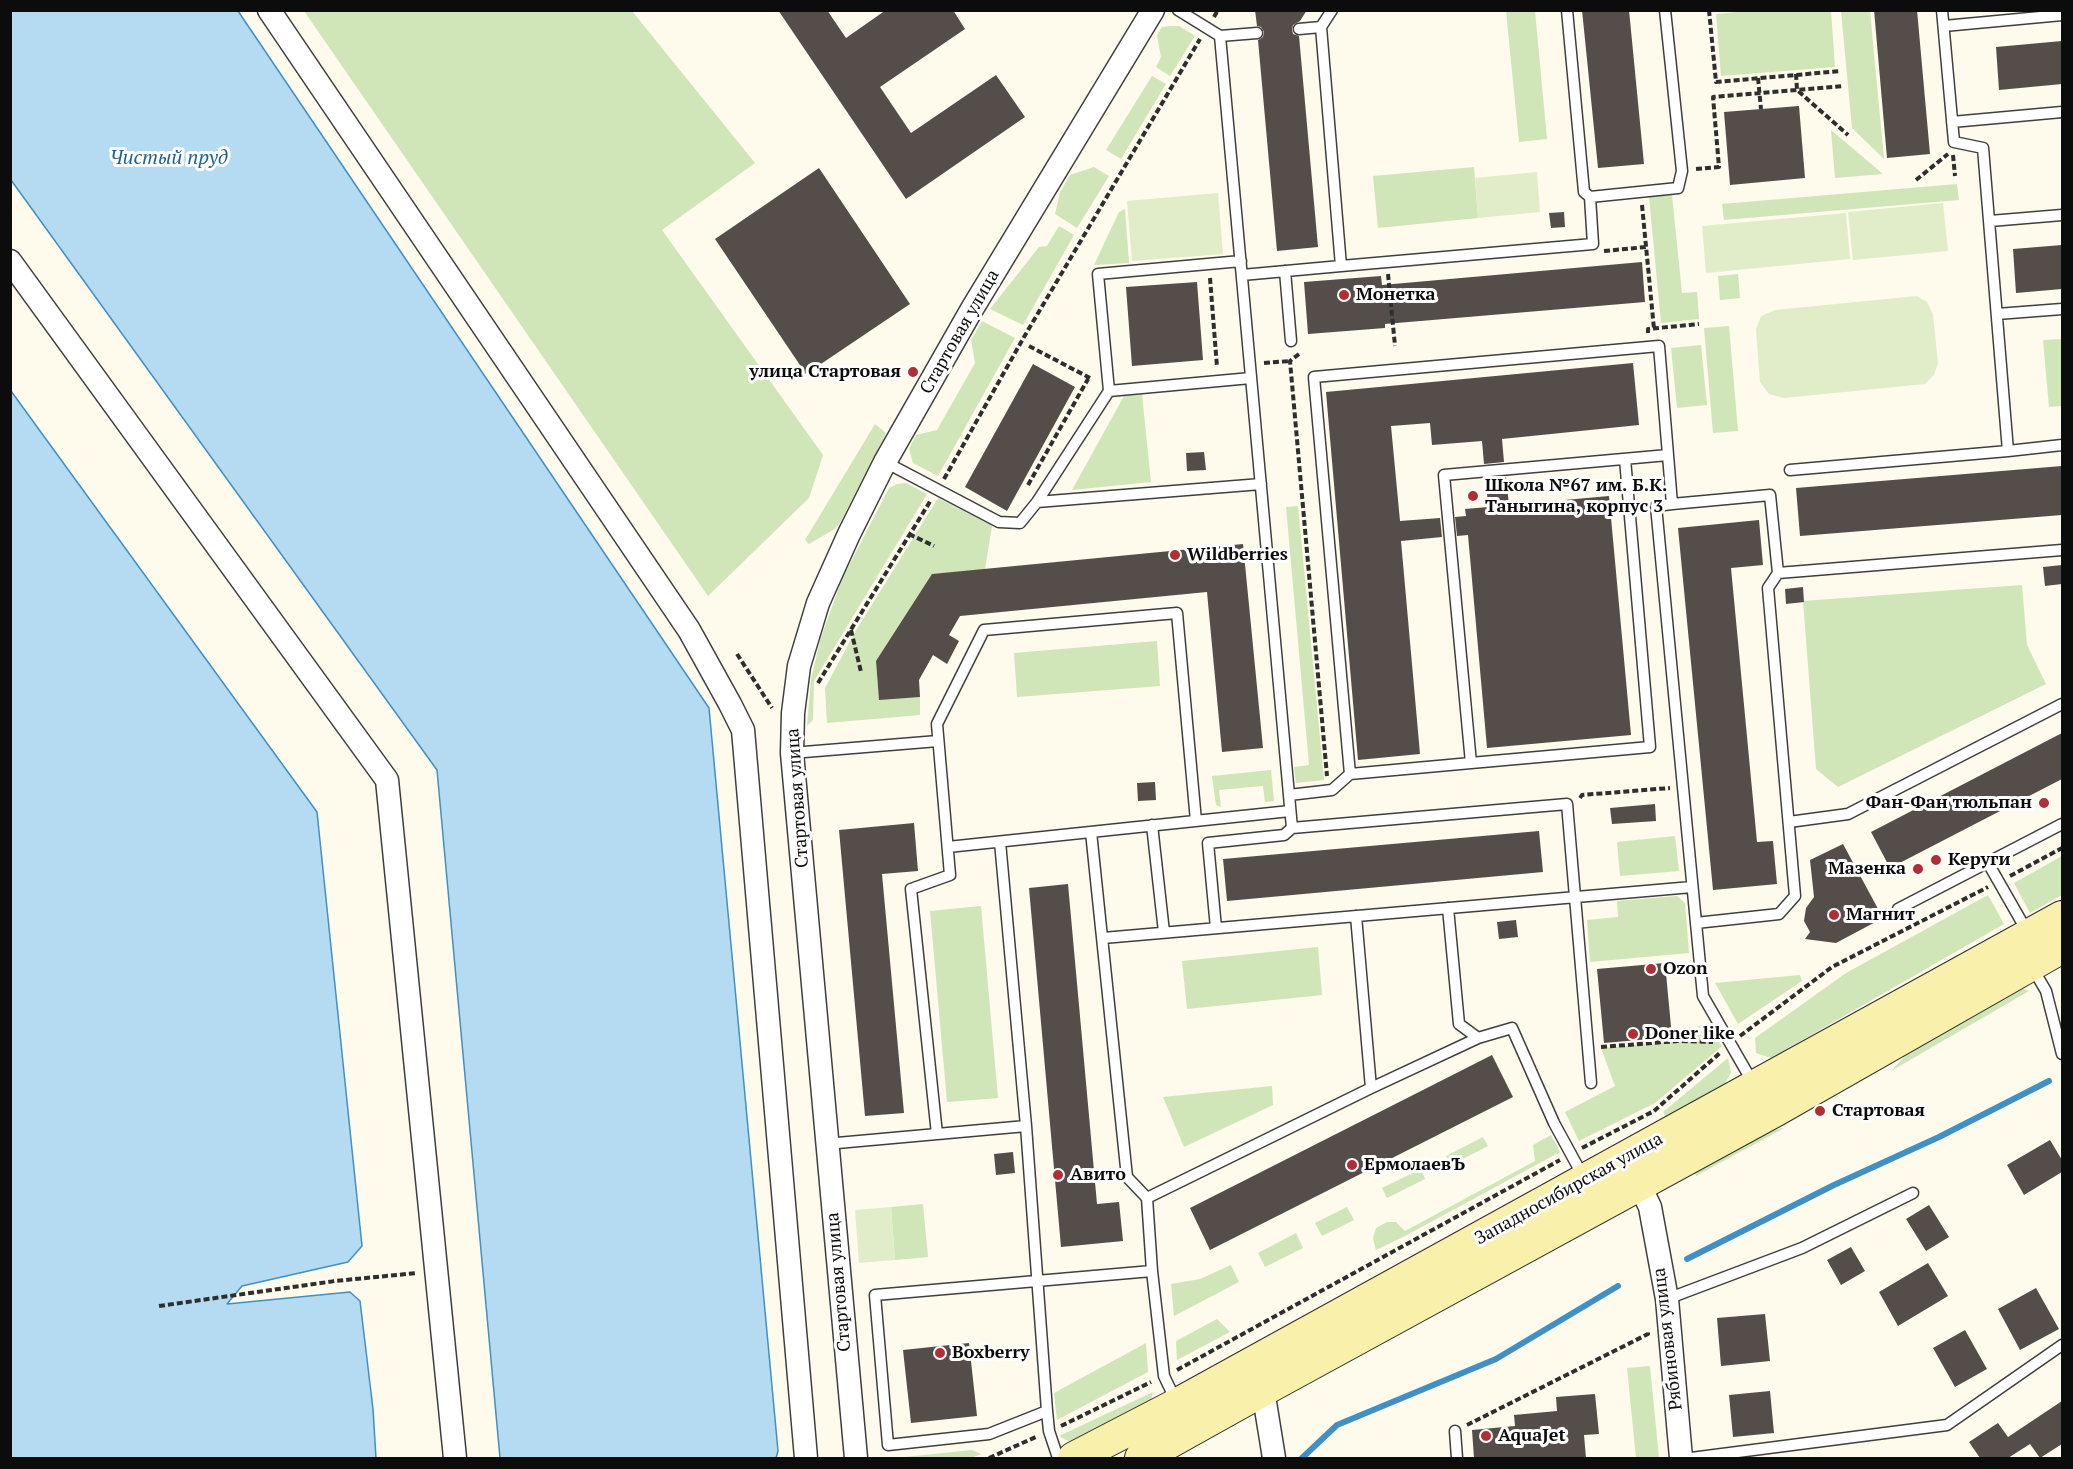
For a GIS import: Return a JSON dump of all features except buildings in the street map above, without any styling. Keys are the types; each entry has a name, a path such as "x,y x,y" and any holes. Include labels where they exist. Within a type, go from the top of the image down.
{"main road":[{"name":"Западносибирская улица","path":"1141,1458 1776,1110 2030,950 2062,917"},
{"name":"Западносибирская улица","path":"1074,1458 1178,1404 1578,1167 1755,1086 2030,950 2062,947"}],"street":[{"path":"268,10 688,630 743,730 806,1458"},
{"name":"Стартовая улица","path":"856,1458 792,753 792,720 800,666 818,603 885,462 972,309 1154,10"},
{"path":"10,261 387,780 455,1458"},
{"name":"Рябиновая улица","path":"1640,1185 1650,1207 1667,1299 1681,1458"},
{"path":"1263,1390 1274,1458"}],"lane":[{"path":"1178,10 1220,36 1257,33"},
{"path":"1332,10 1321,27 1341,266"},
{"path":"1567,10 1584,192 1590,197 1678,188 1682,171 1665,10"},
{"path":"1942,10 1954,142 1983,148 2008,451"},
{"path":"1944,26 2062,15"},
{"path":"1299,29 1321,27"},
{"path":"1220,36 1292,828"},
{"path":"1952,122 2062,112"},
{"path":"1242,275 1593,244 1590,197"},
{"path":"1990,221 2062,215"},
{"path":"885,462 999,522 1020,523 1037,502 1109,391 1098,274 1240,261"},
{"path":"1285,271 1291,341"},
{"path":"1997,314 2062,309"},
{"path":"1350,774 1314,377 1659,346 1672,504"},
{"path":"1109,391 1251,378"},
{"path":"1790,470 2062,445"},
{"path":"1471,763 1444,475 1668,455"},
{"path":"1288,795 1332,790 1350,774 1650,747 1624,459"},
{"path":"1037,502 1261,484"},
{"path":"1696,923 1779,914 1795,896 1768,588 1778,573 1770,495 1656,506 1703,996 1732,1042 1755,1086"},
{"path":"1778,573 2062,550"},
{"path":"937,1134 910,889 950,875 937,724 984,630 1177,614 1196,821"},
{"path":"1789,822 1848,814 2062,704"},
{"path":"792,753 938,741"},
{"path":"1216,928 1208,843 1284,835 1292,828 1567,804 1591,1083"},
{"path":"948,847 1290,811"},
{"path":"1898,909 2062,824"},
{"path":"1152,825 1164,932"},
{"path":"1091,832 1127,1177 1147,1198 1152,1271 1164,1376 1178,1404"},
{"path":"1000,842 1026,1126 1047,1411 1049,1431 1058,1458"},
{"path":"1988,863 2000,881 2046,991 2062,1054"},
{"path":"1103,938 1692,886"},
{"path":"1448,908 1459,1024 1478,1038"},
{"path":"1356,916 1371,1088"},
{"path":"1147,1198 1478,1038 1512,1028 1554,1123 1578,1167"},
{"path":"826,1144 1026,1126"},
{"path":"1667,1299 1802,1248 1913,1193"},
{"path":"1047,1411 990,1434 888,1445 875,1295 1152,1271"},
{"path":"1691,1458 1947,1425 2062,1345"},
{"path":"1455,1431 1458,1458"}],"path":[{"path":"817,684 938,490 1028,330 1218,10"},
{"path":"1709,10 1716,82 1841,71"},
{"path":"1796,74 1797,90 1848,135"},
{"path":"1758,78 1761,109"},
{"path":"1682,171 1719,167 1713,97 1843,86"},
{"path":"1916,180 1953,150 1955,176"},
{"path":"1640,192 1653,328"},
{"path":"1388,270 1395,345"},
{"path":"1210,276 1217,367"},
{"path":"1029,346 1088,379 1108,377"},
{"path":"1206,368 1290,361 1299,353"},
{"path":"1290,361 1329,791"},
{"path":"1027,487 1088,379"},
{"path":"909,534 934,546"},
{"path":"851,629 861,672"},
{"path":"737,654 772,707 772,714"},
{"path":"1568,818 1582,795 1673,788"},
{"path":"989,1458 1164,1376 1578,1167 1654,1111 1732,1042 1832,968 2062,848"},
{"path":"1599,1047 1678,1041 1732,1042"},
{"path":"159,1306 336,1281 436,1271"},
{"path":"1455,1431 1648,1334 1647,1325 1669,1323"}],"green space":[{"path":"1759,10 1831,11 1835,67 1721,76 1716,14"},
{"path":"304,11 632,11 755,163 662,230 823,455 809,498 708,596"},
{"path":"1506,11 1535,11 1547,139 1519,142"},
{"path":"1841,11 1870,11 1884,159 1852,128"},
{"path":"1179,26 1195,36 1170,76 1156,67 1161,57 1157,35 1162,27"},
{"path":"1152,76 1166,84 1121,159 1106,150"},
{"path":"1831,130 1883,174 1835,178"},
{"path":"1094,167 1109,176 1077,228 1055,214 1060,192 1070,175"},
{"path":"1474,167 1478,218 1378,228 1373,176"},
{"path":"1537,172 1540,212 1478,218 1475,178"},
{"path":"1957,184 1959,200 1724,220 1722,204"},
{"path":"1218,193 1223,254 1132,261 1127,201"},
{"path":"1672,195 1682,293 1697,292 1699,319 1661,323 1649,197"},
{"path":"1943,203 1948,251 1853,260 1848,212"},
{"path":"1125,209 1129,263 1094,265 1119,212"},
{"path":"1846,213 1850,259 1706,273 1702,226"},
{"path":"1059,226 1074,235 1023,325 990,309 1039,247 1047,246"},
{"path":"1738,274 1740,298 1720,300 1718,276"},
{"path":"1917,296 1927,302 1933,314 1938,363 1934,375 1925,384 1784,398 1769,394 1760,382 1756,329 1761,316 1775,310"},
{"path":"982,321 1015,338 938,476 913,463 909,449 916,435 937,430 975,363 971,340"},
{"path":"1729,326 1738,431 1713,433 1704,328"},
{"path":"2062,339 2062,406 2049,407 2043,340"},
{"path":"1701,345 1707,405 1677,408 1671,348"},
{"path":"1142,395 1151,482 1072,490 1124,396"},
{"path":"875,424 886,433 840,523 833,530 809,544 805,540"},
{"path":"906,483 927,494 814,681 813,720 807,726 811,679 821,637 843,577 889,488"},
{"path":"938,498 992,526 985,569 876,661 879,699 920,697 920,715 827,723 825,688 855,632"},
{"path":"1298,506 1324,780 1296,783 1294,767 1309,765 1286,507"},
{"path":"2022,585 2027,645 2046,684 1838,787 1816,769 1803,601"},
{"path":"1157,641 1160,686 1017,697 1014,653"},
{"path":"1271,770 1274,801 1265,802 1263,786 1219,790 1221,807 1216,805 1212,776"},
{"path":"1675,836 1679,871 1620,876 1617,842"},
{"path":"2062,856 2062,895 2030,913 2014,883"},
{"path":"1988,895 2004,924 1771,1058 1756,1053 1755,1038 1846,973"},
{"path":"1677,896 1685,903 1689,953 1590,962 1587,920 1618,917 1617,901"},
{"path":"981,906 998,1098 947,1102 930,911"},
{"path":"1318,947 1322,995 1187,1009 1182,961"},
{"path":"1800,975 1802,981 1738,1024 1715,983"},
{"path":"2018,987 2029,991 1891,1071 1915,1045"},
{"path":"1704,1023 1722,1046 1655,1103 1579,1141 1565,1112 1615,1086 1601,1048 1672,1042"},
{"path":"1728,1058 1731,1073 1722,1088 1666,1118 1663,1112"},
{"path":"1272,1086 1273,1105 1184,1147 1163,1097"},
{"path":"1786,1127 1696,1176 1694,1170 1753,1136"},
{"path":"1551,1135 1560,1152 1376,1250 1373,1238 1376,1228 1387,1222 1396,1222 1405,1231 1535,1161 1533,1145"},
{"path":"1483,1137 1488,1146 1451,1165 1446,1156"},
{"path":"1421,1169 1425,1179 1387,1198 1382,1188"},
{"path":"923,1204 928,1257 895,1260 891,1207"},
{"path":"891,1207 895,1260 859,1263 855,1210"},
{"path":"1347,1207 1354,1220 1322,1236 1315,1223"},
{"path":"1296,1233 1303,1248 1265,1267 1258,1253"},
{"path":"1231,1265 1239,1282 1174,1316 1171,1284 1200,1279"},
{"path":"1217,1319 1230,1332 1177,1360 1176,1341"},
{"path":"1146,1343 1148,1372 1057,1420 1054,1393"},
{"path":"1650,1366 1659,1458 1636,1458 1627,1368"},
{"path":"1153,1392 1150,1405 1077,1446 1059,1436"},
{"path":"972,1450 981,1454 971,1458 895,1458"}],"water":[{"name":"Чистый пруд","path":"10,11 238,11 709,708 778,1451 776,1458 500,1458 437,770 11,180"},
{"path":"11,391 317,812 362,1246 348,1262 242,1286 227,1304 350,1292 360,1301 373,1409 376,1458 11,1458"}],"waterway":[{"path":"1687,1259 2049,1081"},
{"path":"1302,1458 1337,1425 1496,1359 1618,1286"}],"place":[{"name":"Монетка","path":"1344,295"},
{"name":"улица Стартовая","path":"913,372"},
{"name":"Школа №67 им. Б.К. Таныгина, корпус 3","path":"1473,496"},
{"name":"Wildberries","path":"1175,555"},
{"name":"Фан-Фан тюльпан","path":"2044,803"},
{"name":"Керуги","path":"1936,860"},
{"name":"Мазенка","path":"1918,869"},
{"name":"Магнит","path":"1834,915"},
{"name":"Ozon","path":"1651,969"},
{"name":"Doner like","path":"1633,1034"},
{"name":"Стартовая","path":"1820,1111"},
{"name":"ЕрмолаевЪ","path":"1352,1165"},
{"name":"Авито","path":"1058,1175"},
{"name":"Boxberry","path":"940,1353"},
{"name":"AquaJet","path":"1486,1436"}]}
